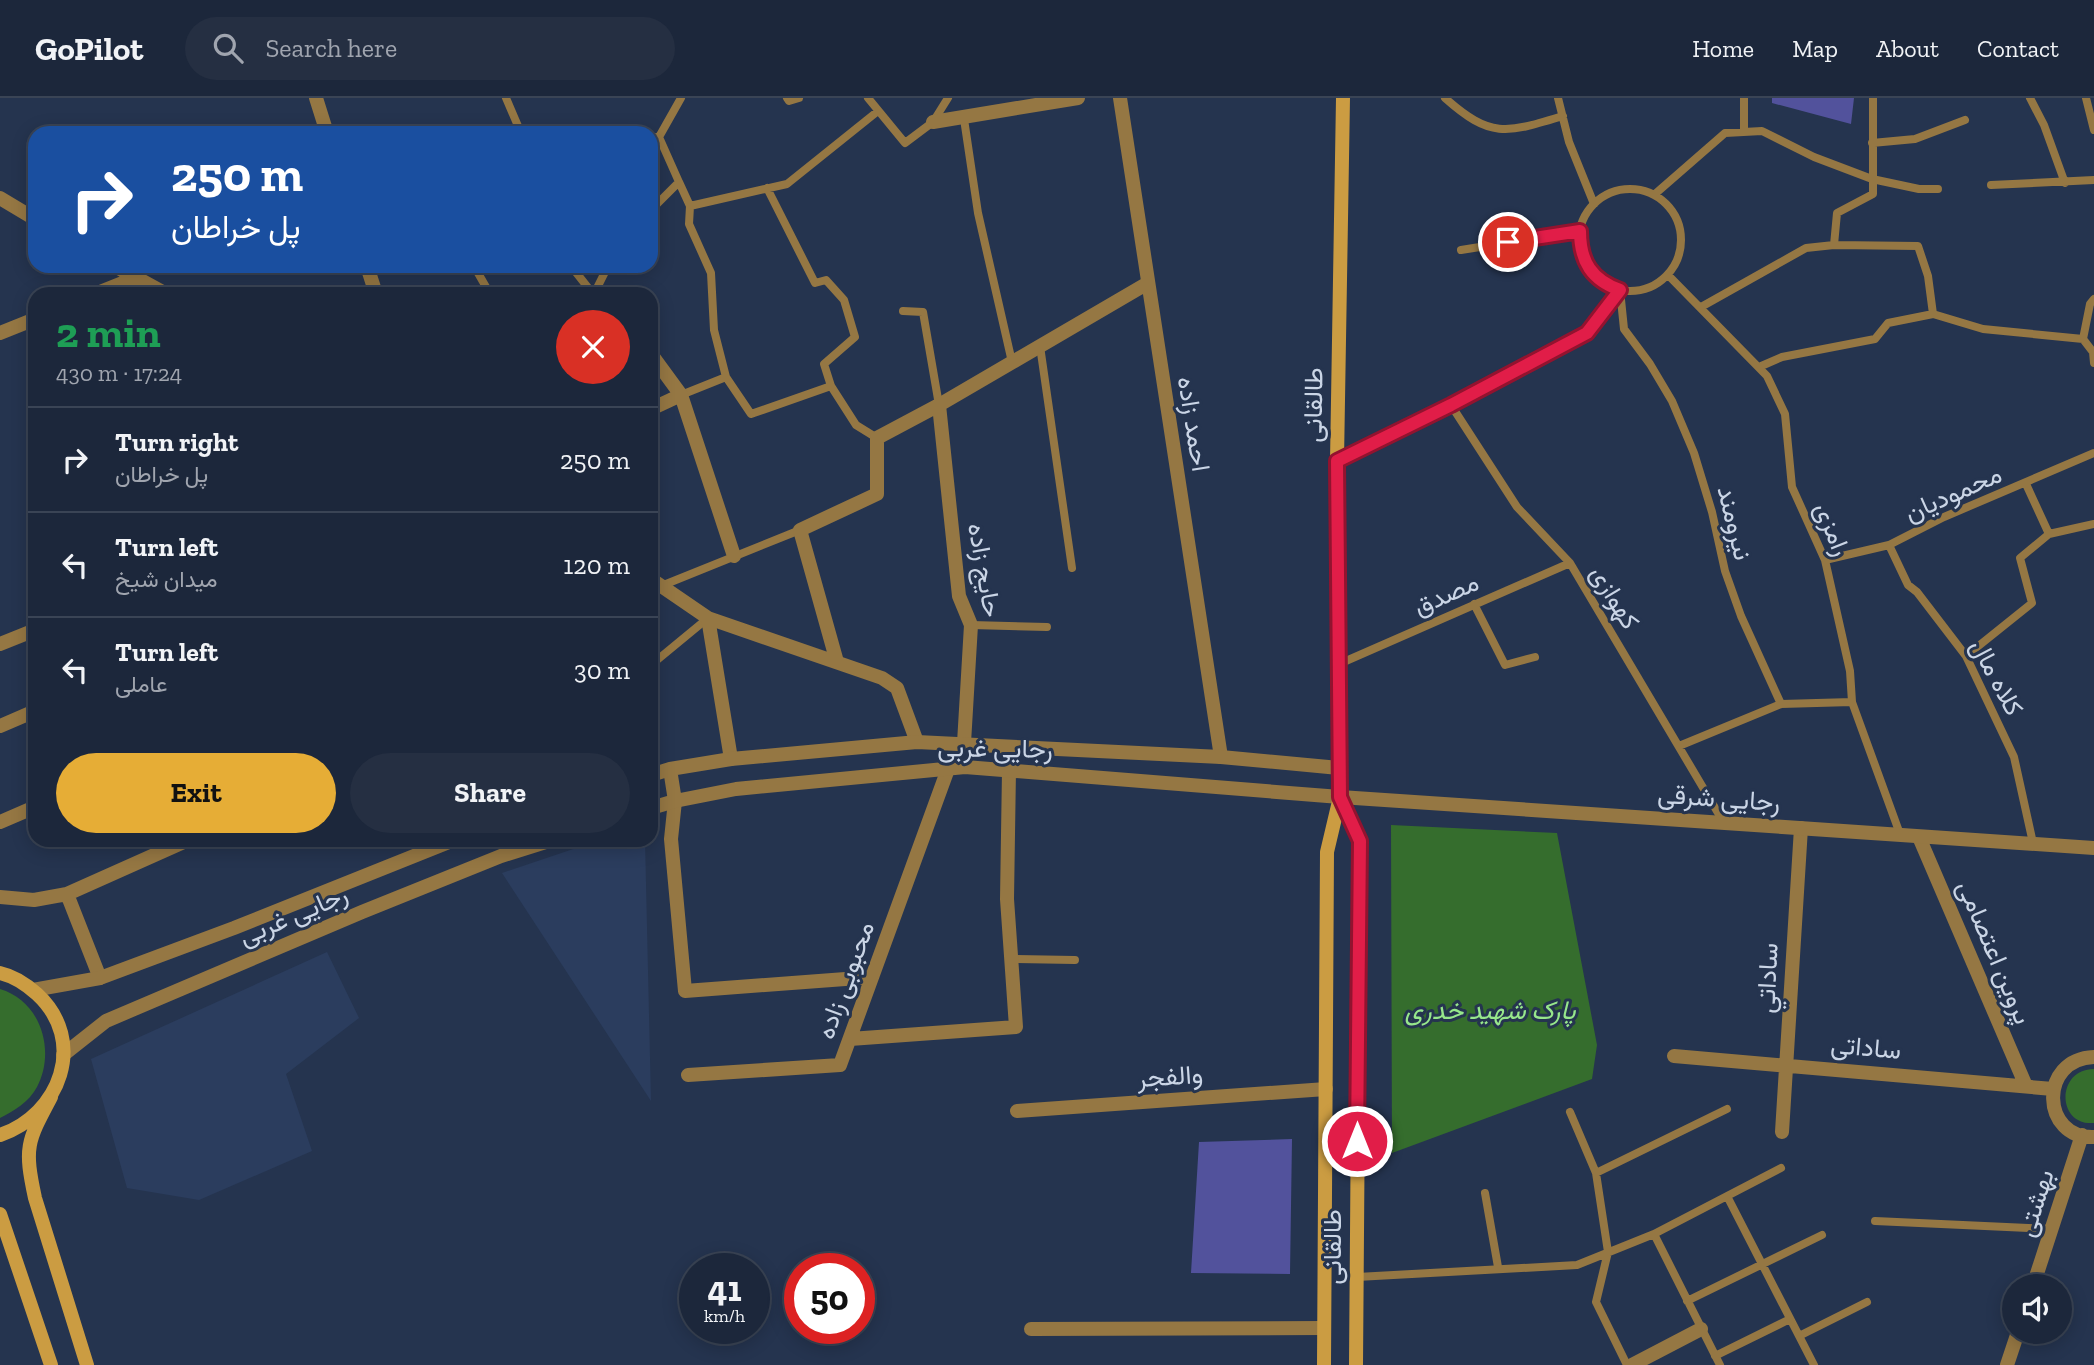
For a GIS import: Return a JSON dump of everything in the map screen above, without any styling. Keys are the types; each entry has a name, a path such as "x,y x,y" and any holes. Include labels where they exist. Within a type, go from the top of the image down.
{"main road":[{"name":"طالقانی","path":"1324,1365 1327,852 1340,797 1337,461 1343,98"},
{"name":"طالقانی","path":"1340,797 1360,841 1356,1365"},
{"path":"0,973 33,990 44,1001 55,1017 61,1035 63,1055 60,1077 29,1140 29,1171 87,1365"},
{"path":"0,1135 17,1129 36,1115 51,1097"},
{"path":"0,1214 51,1365"}],"street":[{"path":"316,98 325,126"},
{"path":"933,122 964,119 1078,98"},
{"name":"احمد زاده","path":"1120,98 1221,757"},
{"path":"0,198 28,215"},
{"path":"127,273 152,287"},
{"path":"112,287 135,278"},
{"path":"837,662 800,530 877,494 877,438 939,405 1148,283"},
{"path":"1337,461 1451,405 1587,333 1620,290"},
{"path":"0,333 28,322"},
{"path":"658,364 681,395 734,556"},
{"path":"658,406 681,395"},
{"name":"حایج زاده","path":"939,405 959,596 971,625 964,743"},
{"path":"658,583 708,618 882,678 897,688 917,742"},
{"path":"708,618 731,759"},
{"path":"0,644 28,633"},
{"path":"0,726 28,714"},
{"name":"رجایی غربی","path":"658,773 731,759 917,742 1221,757 1339,768"},
{"name":"رجایی غربی","path":"658,806 736,789 965,767 1340,797"},
{"path":"670,769 675,801 671,839 685,990 872,977"},
{"name":"محبوبی زاده","path":"688,1075 840,1065 948,769"},
{"path":"850,1039 1016,1027 1007,899 1009,770"},
{"name":"رجایی شرقی","path":"1340,797 2094,848"},
{"path":"0,822 28,810"},
{"name":"ساداتي","path":"1782,1132 1801,828"},
{"name":"پروین اعتصامی","path":"1919,837 2026,1086"},
{"path":"0,897 34,900 67,894 172,847"},
{"name":"رجایی غربی","path":"33,990 100,978 436,847"},
{"name":"رجایی غربی","path":"63,1055 106,1021 374,907 530,847"},
{"path":"67,894 100,978"},
{"name":"ساداتی","path":"1674,1056 2053,1088"},
{"path":"2088,1136 2064,1126 2056,1115 2053,1088 2058,1076 2067,1066 2078,1059 2094,1057"},
{"name":"والفجر","path":"1017,1111 1326,1088"},
{"name":"بهشتی","path":"2037,1274 2088,1136"},
{"path":"1031,1329 1324,1328"},
{"path":"1630,1365 1701,1329"},
{"path":"2007,1365 2014,1344"}],"lane":[{"path":"506,98 518,126"},
{"path":"658,132 681,98"},
{"path":"787,98 789,101 799,98"},
{"path":"868,98 905,143 933,122 948,98"},
{"path":"1445,98 1478,125 1515,130 1563,116"},
{"path":"1558,98 1569,142 1594,204"},
{"path":"1744,98 1745,132"},
{"path":"1834,244 1837,213 1873,194 1873,98"},
{"path":"2030,98 2044,125 2065,183"},
{"path":"2086,98 2094,130"},
{"path":"690,206 786,184 878,111"},
{"path":"964,119 978,213 1012,362"},
{"path":"1872,142 1915,139 1965,120"},
{"path":"1655,194 1725,133 1762,131 1814,157 1872,179 1919,189 1938,189"},
{"path":"658,143 690,206 689,224 711,273 715,330 726,377 751,414 831,387"},
{"path":"1991,185 2094,180"},
{"path":"658,203 679,182"},
{"path":"767,188 815,284 825,280 844,300 855,337 824,364 831,387 856,425 877,438"},
{"path":"1623,189 1639,189 1655,194 1672,210 1681,231 1679,254 1668,275 1646,288 1620,290 1605,285 1593,275 1584,262 1580,231 1585,216 1594,204 1607,194 1623,189"},
{"path":"1461,250 1580,231"},
{"path":"1701,307 1806,247 1834,244 1918,246 1928,276 1933,314"},
{"path":"577,273 588,287"},
{"name":"رامزی","path":"1668,275 1767,376 1785,414 1792,487 1825,560 1850,671 1852,702 1900,834"},
{"name":"نیرومند","path":"1620,290 1624,329 1650,363 1672,401 1694,453 1712,512 1725,571 1741,616 1781,704"},
{"path":"2094,299 2090,304 2084,339 2093,352 2094,363"},
{"path":"903,311 923,312 939,405"},
{"path":"1759,367 1782,357 1875,339 1888,323 1933,314 1983,329 2084,339"},
{"path":"1040,346 1072,568"},
{"path":"681,395 726,377"},
{"name":"کهوازی","path":"1451,405 1517,507 1570,563 1724,822"},
{"name":"محمودیان","path":"1825,560 1889,545 1944,517 2094,453"},
{"path":"2026,484 2049,534"},
{"path":"1966,656 2032,603 2020,558 2049,534 2094,524"},
{"path":"658,581 800,530"},
{"name":"کلاه مال","path":"1889,545 1908,585 1917,592 1966,656 2014,757 2033,844"},
{"name":"مصدق","path":"1339,664 1570,563"},
{"path":"1474,604 1505,665 1535,657"},
{"path":"658,659 708,618"},
{"path":"971,625 1047,627"},
{"path":"1679,746 1781,704 1852,702"},
{"path":"1011,959 1075,960"},
{"path":"1596,1173 1727,1109"},
{"path":"1570,1112 1596,1173 1608,1252 1597,1302 1630,1365"},
{"path":"1356,1277 1498,1267 1577,1265 1654,1234 1781,1168"},
{"path":"1485,1193 1498,1267"},
{"path":"1727,1196 1814,1365"},
{"path":"1875,1221 2052,1229"},
{"path":"1654,1234 1720,1365"},
{"path":"1687,1301 1822,1235"},
{"path":"1799,1336 1867,1302"},
{"path":"1715,1356 1790,1319"}],"shaded area":[{"path":"579,847 645,847 651,1101 502,873"},
{"path":"327,952 359,1018 286,1074 312,1151 199,1200 127,1188 91,1059"}],"green space":[{"name":"پارک شهید خدری","path":"1391,825 1557,833 1597,1045 1592,1079 1392,1153"},
{"path":"0,989 26,1004 35,1016 41,1029 45,1058 43,1073 34,1092 21,1105 0,1118"},
{"path":"2094,1069 2094,1123 2082,1122 2073,1116 2067,1107 2067,1087 2082,1071"}],"building":[{"path":"1772,98 1854,98 1851,124 1772,103"},
{"path":"1292,1139 1290,1274 1191,1273 1199,1142"}],"route":[{"path":"1357,1141 1360,841 1340,797 1337,461 1451,405 1587,333 1620,290 1605,285 1593,275 1584,262 1580,231 1508,242"}]}
